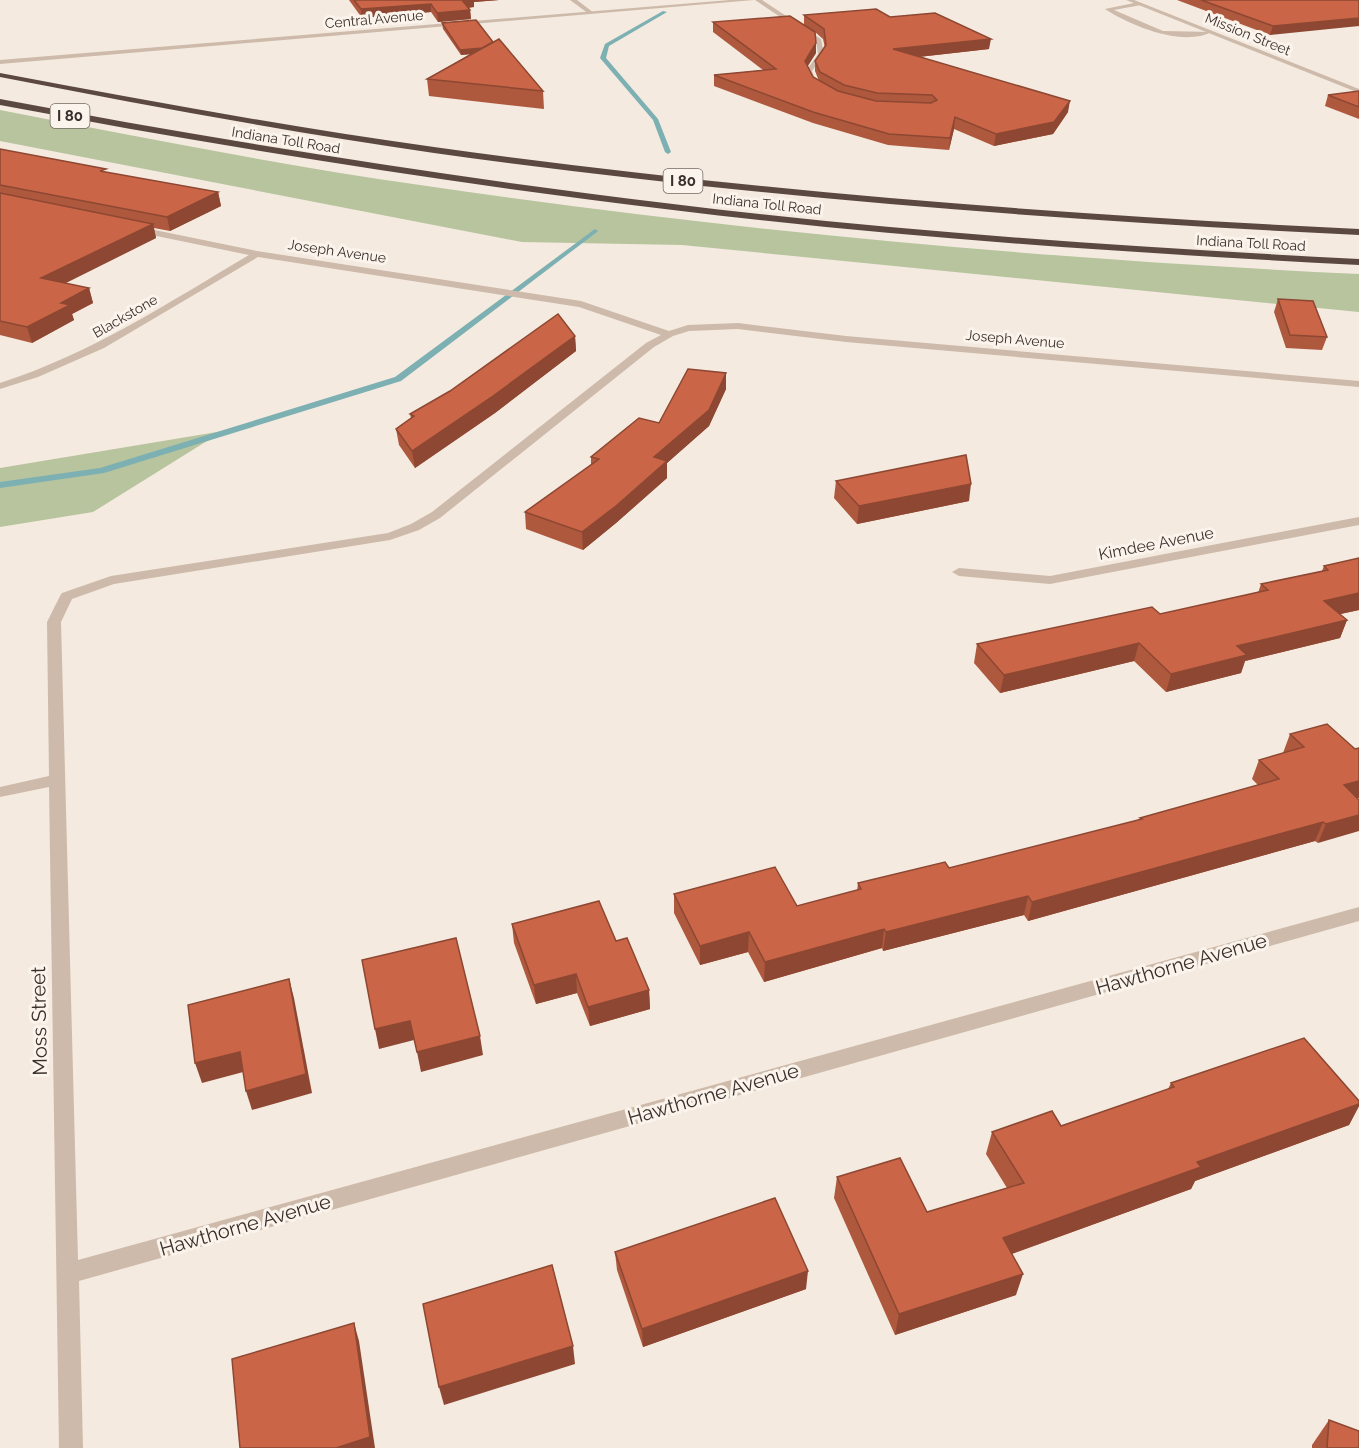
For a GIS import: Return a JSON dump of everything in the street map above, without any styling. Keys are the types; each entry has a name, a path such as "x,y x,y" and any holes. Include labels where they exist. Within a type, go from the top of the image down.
{"highway":[{"name":"Indiana Toll Road","path":"0,75 317,132 671,180 1023,212 1359,232"},
{"name":"Indiana Toll Road","path":"0,102 268,152 492,185 644,204 1002,239 1359,262"}],"street":[{"path":"573,0 591,13"},
{"name":"Central Avenue","path":"0,62 751,0"},
{"path":"758,0 819,40 821,54 809,71 815,85 823,90"},
{"name":"Mission Street","path":"1129,0 1359,91"},
{"path":"1139,4 1108,9 1162,33 1182,35 1209,32"},
{"name":"Joseph Avenue","path":"129,228 258,254 580,304 669,334"},
{"name":"Blackstone","path":"0,386 28,378 90,352 258,254"},
{"name":"Joseph Avenue","path":"67,596 111,580 390,536 415,526 436,515 650,345 669,334 688,328 738,326 893,343 1359,384"},
{"name":"Kimdee Avenue","path":"959,572 1050,580 1359,521"},
{"name":"Moss Street","path":"67,596 54,622 71,1448"},
{"path":"0,792 57,780"},
{"name":"Hawthorne Avenue","path":"67,1274 1359,914"}],"green space":[{"path":"0,110 315,169 654,216 1006,251 1359,274 1359,312 682,245 522,242 0,141"},
{"path":"223,431 93,512 0,527 0,468"}],"building":[{"path":"354,0 462,0 470,10 437,13 431,4 361,9"},
{"path":"1201,0 1359,0 1359,18 1273,26"},
{"path":"876,9 890,17 935,13 991,39 893,49 1070,101 1054,122 996,134 955,117 950,138 889,134 813,112 714,75 776,69 713,22 790,16 815,32 816,43 805,61 813,77 838,91 876,101 931,103 937,100 932,95 877,93 844,85 820,72 815,61 826,45 824,29 804,15"},
{"path":"476,20 493,42 482,48 460,50 442,23"},
{"path":"499,39 543,91 427,79"},
{"path":"1359,91 1359,107 1328,95"},
{"path":"0,149 106,169 100,171 218,192 167,217 0,185"},
{"path":"0,193 153,224 41,278 89,288 61,303 70,305 27,327 0,321"},
{"path":"1278,299 1313,301 1327,337 1290,335"},
{"path":"558,314 575,336 412,451 396,429 414,416 410,414 450,391"},
{"path":"688,369 726,373 709,410 654,457 667,461 616,506 582,532 525,512 599,459 591,457 639,418 659,423"},
{"path":"966,455 971,484 859,506 836,481"},
{"path":"1359,558 1359,593 1324,601 1347,620 1237,646 1247,655 1171,674 1139,643 1004,675 977,644 1152,607 1160,614 1268,590 1261,584 1328,570 1324,566"},
{"path":"1327,724 1355,749 1359,748 1359,781 1344,785 1359,800 1359,815 1326,824 1323,822 1032,902 1028,896 886,932 884,929 765,962 749,932 700,946 674,894 775,867 797,906 861,889 858,883 945,862 949,868 1142,819 1140,818 1279,779 1259,760 1304,747 1290,734"},
{"path":"599,901 616,941 627,938 649,990 588,1007 576,974 534,985 512,924"},
{"path":"456,938 480,1036 417,1052 410,1021 375,1029 362,960"},
{"path":"289,979 306,1074 246,1091 240,1052 195,1063 188,1005"},
{"path":"1304,1038 1359,1101 1359,1104 1197,1162 1201,1167 1003,1238 1023,1274 899,1314 837,1177 900,1158 927,1212 1024,1183 992,1132 1052,1111 1061,1126 1174,1087 1171,1083"},
{"path":"775,1198 808,1271 642,1329 615,1252"},
{"path":"552,1265 573,1346 439,1387 423,1304"},
{"path":"354,1323 370,1437 336,1448 240,1448 232,1359"},
{"path":"1329,1420 1359,1431 1359,1448 1327,1448"}],"waterway":[{"path":"665,12 607,45 603,58 656,120 668,152"},
{"path":"0,485 101,471 398,379 595,231"}]}
